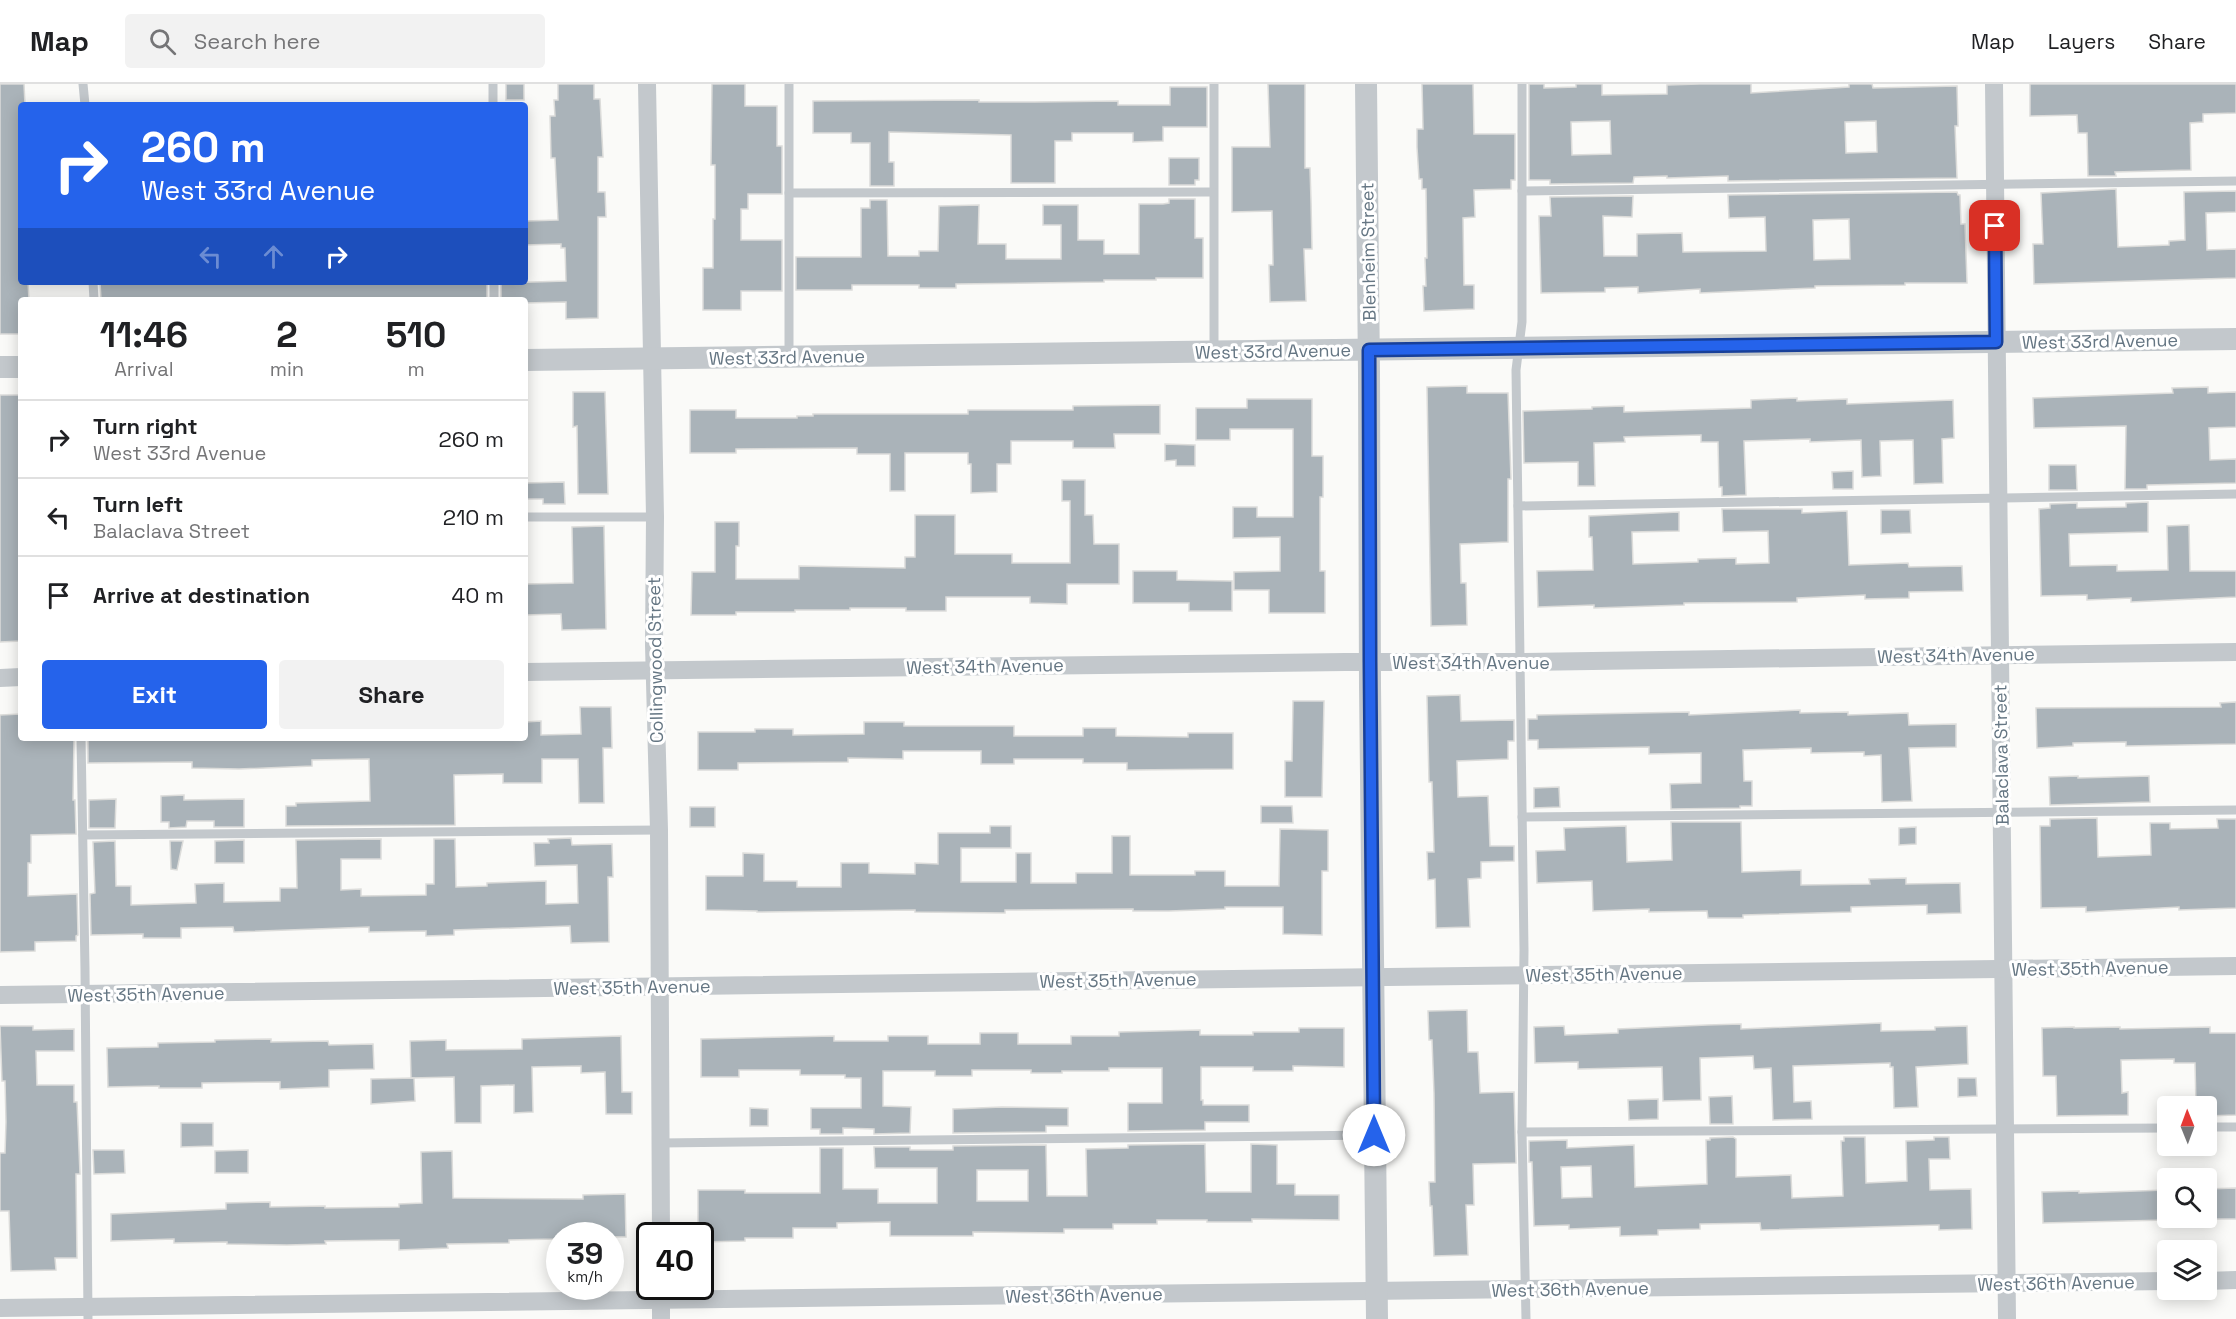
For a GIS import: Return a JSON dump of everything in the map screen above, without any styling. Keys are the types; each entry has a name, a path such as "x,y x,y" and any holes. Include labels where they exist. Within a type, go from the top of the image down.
{"street":[{"name":"Collingwood Street","path":"647,84 655,517 654,671 660,986 661,1222"},
{"name":"Blenheim Street","path":"1366,84 1377,1319"},
{"name":"Balaclava Street","path":"1994,84 2007,1319"},
{"name":"West 33rd Avenue","path":"528,360 2236,339"},
{"path":"0,367 18,367"},
{"name":"West 34th Avenue","path":"528,672 2236,652"},
{"path":"0,678 18,677"},
{"name":"West 35th Avenue","path":"0,995 2236,966"},
{"path":"2217,1281 2236,1280"},
{"name":"West 36th Avenue","path":"0,1308 88,1313 661,1302 2157,1281"}],"lane":[{"path":"83,84 85,102"},
{"path":"493,84 493,102"},
{"path":"789,84 789,357"},
{"path":"1214,84 1214,352"},
{"path":"1522,84 1522,322 1516,370 1524,975 1522,1132 1526,1319"},
{"path":"1522,191 2236,182"},
{"path":"789,193 1213,192"},
{"path":"1518,506 2236,494"},
{"path":"528,518 655,517"},
{"path":"81,741 88,1313"},
{"path":"1522,817 2236,810"},
{"path":"83,836 658,830"},
{"path":"2217,1127 2236,1127"},
{"path":"1522,1132 2157,1128"},
{"path":"661,1143 1374,1135"}],"building":[{"path":"0,84 24,84 25,102 18,102 18,285 28,285 29,297 18,297 18,334 0,334"},
{"path":"506,84 524,84 524,100 506,100"},
{"path":"558,84 594,84 594,99 600,99 603,157 598,157 598,192 605,192 606,217 598,217 598,318 566,319 566,302 528,303 528,297 501,297 501,285 566,281 565,248 561,248 561,244 528,245 528,221 558,220 555,158 551,158 550,116 555,116 554,100 558,100"},
{"path":"712,84 745,84 745,106 777,106 777,146 782,146 782,194 748,194 748,209 741,209 741,240 782,240 782,291 741,291 741,310 703,310 703,268 713,268 713,219 715,219 715,165 711,165"},
{"path":"1268,84 1305,84 1305,168 1310,168 1312,249 1304,249 1306,301 1270,302 1269,265 1273,265 1272,211 1232,212 1232,147 1270,147"},
{"path":"1422,84 1473,84 1474,134 1515,134 1515,180 1511,180 1511,189 1474,190 1475,217 1463,218 1464,285 1474,285 1474,309 1424,311 1423,286 1426,286 1425,258 1427,258 1426,189 1422,189 1422,179 1419,179 1417,147 1417,129 1423,129"},
{"path":"1529,84 1544,84 1544,88 1602,84 1602,95 1667,94 1667,85 1699,84 1751,84 1751,93 1849,87 1849,84 1872,84 1873,88 1957,86 1958,126 1955,126 1957,178 1728,181 1728,176 1667,178 1667,176 1634,177 1633,183 1550,184 1550,180 1529,180","holes":["1610,121 1611,154 1572,155 1571,122","1876,121 1877,152 1846,153 1845,122"]},
{"path":"2030,84 2236,84 2236,113 2203,114 2203,122 2190,123 2191,170 2115,172 2116,176 2088,176 2087,133 2078,133 2077,115 2030,116"},
{"path":"1170,87 1207,87 1207,127 1163,127 1163,141 1133,142 1133,133 1072,133 1072,141 1055,141 1055,183 1011,183 1011,135 889,132 889,162 894,162 894,186 870,186 870,143 851,143 851,133 813,133 813,101 1118,101 1118,105 1170,105"},
{"path":"1169,158 1199,158 1199,180 1195,180 1195,185 1169,185"},
{"path":"2116,189 2118,247 2169,245 2169,241 2185,240 2184,192 2236,191 2236,212 2206,213 2207,250 2236,249 2236,278 2034,284 2033,244 2043,244 2041,193"},
{"path":"1957,192 1960,195 1961,224 1965,224 1967,283 1815,286 1815,288 1700,293 1700,289 1638,293 1638,287 1605,288 1605,292 1541,293 1539,216 1551,216 1550,197 1633,196 1632,217 1603,216 1604,256 1637,256 1637,234 1682,233 1683,252 1766,251 1765,217 1729,218 1728,195","holes":["1849,219 1850,259 1814,260 1813,220"]},
{"path":"1169,199 1195,199 1195,238 1203,238 1203,278 956,284 956,288 919,288 919,285 852,285 852,290 796,290 796,257 861,257 861,208 870,208 870,200 887,200 888,256 919,256 919,251 938,251 939,206 979,205 978,244 1006,244 1006,259 1061,259 1061,225 1043,225 1043,205 1078,205 1078,240 1104,240 1104,254 1139,254 1139,204 1169,203"},
{"path":"100,285 487,285 487,297 101,297"},
{"path":"1467,386 1467,393 1508,393 1511,479 1508,479 1508,542 1460,544 1461,583 1466,583 1467,625 1431,626 1427,387"},
{"path":"2208,387 2208,393 2236,392 2236,427 2209,428 2210,460 2236,459 2236,483 2147,485 2147,489 2125,489 2126,426 2034,428 2033,398 2173,393 2172,388"},
{"path":"573,392 605,392 608,494 578,494 577,426 573,427"},
{"path":"0,395 18,395 18,641 0,642"},
{"path":"1797,398 1797,401 1847,399 1847,404 1953,400 1954,438 1942,439 1943,483 1914,484 1913,440 1880,441 1881,476 1862,477 1861,440 1744,441 1746,495 1722,496 1722,487 1719,487 1718,442 1701,442 1701,435 1624,437 1625,442 1594,443 1595,486 1578,486 1578,462 1524,463 1523,411 1624,406 1624,412 1751,408 1751,400"},
{"path":"1247,399 1312,399 1312,456 1323,456 1323,497 1320,497 1320,571 1325,571 1325,613 1269,613 1269,590 1234,590 1234,572 1280,571 1280,537 1233,538 1233,507 1257,507 1257,517 1293,517 1293,429 1230,429 1230,440 1196,440 1196,408 1247,408"},
{"path":"1160,405 1160,434 1114,434 1115,448 1073,448 1073,441 1011,441 1011,464 997,464 997,492 971,493 971,464 968,464 968,453 905,453 905,491 890,491 890,454 857,454 857,448 736,449 736,453 690,453 690,410 736,410 736,418 797,418 797,416 813,416 813,414 968,414 968,410 1073,410 1073,406"},
{"path":"1165,444 1195,445 1195,466 1176,466 1176,460 1165,461"},
{"path":"2049,465 2076,465 2077,490 2049,490"},
{"path":"1853,471 1853,489 1833,489 1832,472"},
{"path":"1062,480 1085,480 1085,515 1093,515 1094,544 1119,544 1119,584 1067,584 1067,604 1030,603 1030,597 946,597 946,611 850,608 850,610 691,615 692,572 715,572 715,522 739,522 736,579 799,579 799,566 905,568 905,557 915,557 915,515 955,515 955,554 1012,554 1012,563 1070,563 1070,501 1062,501"},
{"path":"564,482 565,504 543,504 543,499 528,499 528,483"},
{"path":"2148,502 2148,532 2069,534 2070,566 2117,565 2117,571 2168,570 2167,526 2189,525 2190,571 2236,571 2236,597 2131,602 2131,598 2087,600 2087,595 2041,596 2039,509 2050,508 2050,504 2077,503 2077,508 2126,507 2126,503"},
{"path":"1722,509 1802,509 1802,513 1847,511 1849,565 1908,563 1909,567 1962,566 1963,591 1909,592 1909,598 1865,599 1865,595 1797,598 1797,602 1684,603 1684,605 1594,608 1594,605 1538,607 1537,571 1593,570 1589,516 1679,512 1679,531 1632,532 1633,564 1736,558 1736,564 1769,563 1768,531 1723,532"},
{"path":"1881,510 1910,510 1911,533 1881,534"},
{"path":"604,526 606,629 562,630 561,614 528,615 528,584 573,583 572,527"},
{"path":"1133,571 1177,571 1177,580 1232,581 1232,611 1189,611 1189,603 1133,603"},
{"path":"1460,695 1461,721 1514,720 1514,741 1508,741 1508,759 1457,761 1458,797 1488,796 1490,846 1514,846 1514,861 1481,862 1481,878 1468,879 1470,927 1436,928 1435,879 1428,880 1427,852 1434,852 1432,782 1429,782 1427,696"},
{"path":"1293,701 1324,701 1322,797 1285,797 1285,761 1292,761"},
{"path":"2236,702 2236,744 2126,746 2126,742 2073,743 2073,746 2037,748 2036,708 2221,707 2220,703"},
{"path":"580,707 611,707 612,748 603,748 604,803 579,803 578,759 542,759 542,783 503,783 503,774 454,775 455,825 286,826 286,806 296,806 296,803 370,801 369,759 312,760 312,766 239,769 192,768 192,762 88,763 88,741 528,741 528,722 541,721 541,735 581,734"},
{"path":"1800,710 1800,713 1848,712 1848,715 1908,713 1909,725 1956,724 1956,747 1909,748 1912,801 1882,802 1881,755 1864,756 1864,752 1811,753 1811,748 1743,750 1744,781 1752,781 1752,806 1671,809 1670,784 1701,783 1701,753 1649,754 1649,747 1538,749 1538,740 1528,740 1528,719 1537,719 1537,715 1689,712 1689,715"},
{"path":"18,714 18,741 74,741 73,800 75,800 76,834 31,835 28,896 77,894 78,935 76,941 35,942 35,951 0,952 0,715"},
{"path":"864,722 904,722 904,726 1014,726 1014,736 1083,736 1083,728 1116,728 1116,736 1188,737 1188,733 1233,733 1233,769 1127,770 1127,763 1083,763 1083,759 1014,759 1014,764 981,764 981,751 903,751 903,759 848,758 848,762 738,763 738,770 698,770 698,732 793,729 793,735 864,734"},
{"path":"2078,776 2078,778 2149,776 2150,802 2050,805 2049,777"},
{"path":"1559,787 1560,807 1534,808 1534,788"},
{"path":"184,795 184,800 244,799 244,827 214,827 214,821 187,821 186,827 169,828 169,822 161,822 161,796"},
{"path":"116,799 115,828 89,828 89,800"},
{"path":"1261,806 1292,806 1293,823 1261,823"},
{"path":"690,807 715,807 715,827 690,827"},
{"path":"2097,818 2098,857 2151,855 2150,823 2170,823 2170,829 2218,828 2217,819 2236,819 2236,908 2179,910 2179,907 2086,912 2086,907 2041,908 2040,826 2050,826 2050,819"},
{"path":"1671,822 1741,822 1742,872 1801,870 1801,885 1870,884 1869,879 1906,878 1906,884 1960,883 1961,913 1927,914 1927,905 1851,907 1851,912 1743,915 1743,918 1708,918 1707,911 1649,912 1649,909 1593,911 1592,881 1537,883 1536,851 1565,850 1564,828 1626,826 1627,862 1672,860"},
{"path":"990,826 1011,826 1011,848 961,848 961,882 1016,882 1016,853 1031,853 1031,883 1076,883 1076,873 1112,873 1112,836 1130,836 1130,875 1195,875 1195,871 1225,871 1225,886 1279,886 1280,829 1328,830 1328,871 1322,871 1322,935 1283,934 1283,907 1225,907 1225,909 1169,911 1005,910 1005,913 915,912 915,910 757,912 706,910 706,876 743,876 743,853 764,854 764,881 797,881 797,887 841,887 841,863 869,863 869,873 915,874 915,863 938,864 938,833 990,833"},
{"path":"1916,827 1916,844 1899,845 1899,828"},
{"path":"571,838 572,845 612,844 613,877 608,877 609,942 571,943 570,926 454,930 454,935 426,936 426,931 369,932 369,927 234,932 233,927 181,928 181,938 143,938 143,934 91,935 90,894 95,893 93,842 115,841 116,886 131,886 131,905 196,903 195,884 224,883 224,902 280,901 280,888 297,888 296,840 381,839 381,859 341,859 341,890 361,889 361,896 426,895 426,884 434,884 434,839 455,839 456,887 487,886 487,883 546,881 546,904 578,903 577,865 535,866 534,843 549,843 548,839"},
{"path":"244,840 244,863 215,863 215,841"},
{"path":"170,841 183,841 177,870 171,869"},
{"path":"1467,1010 1468,1052 1478,1052 1480,1093 1514,1092 1516,1163 1473,1164 1474,1205 1466,1205 1468,1255 1434,1256 1429,1182 1435,1182 1434,1093 1432,1040 1429,1040 1428,1011"},
{"path":"1881,1023 1881,1031 1935,1030 1935,1027 1967,1026 1968,1064 1916,1067 1918,1107 1894,1108 1893,1067 1890,1067 1890,1063 1793,1066 1794,1102 1811,1101 1812,1119 1773,1120 1771,1068 1754,1069 1753,1056 1700,1058 1701,1100 1663,1101 1662,1067 1578,1069 1578,1062 1535,1063 1534,1027 1564,1026 1565,1035 1618,1033 1618,1029 1707,1025 1741,1024 1741,1029"},
{"path":"0,1026 33,1026 33,1030 74,1029 74,1051 36,1051 37,1085 74,1085 74,1102 77,1102 80,1174 76,1174 77,1258 55,1258 56,1270 11,1271 9,1211 0,1211 0,1153 5,1153 6,1122"},
{"path":"2210,1027 2210,1033 2236,1033 2236,1115 2217,1116 2217,1096 2196,1096 2195,1063 2174,1063 2174,1059 2121,1060 2122,1093 2128,1092 2128,1115 2057,1116 2056,1076 2043,1076 2042,1028"},
{"path":"1299,1028 1344,1028 1344,1067 1293,1066 1293,1071 1253,1071 1253,1067 1201,1067 1203,1105 1249,1105 1249,1122 1205,1122 1205,1130 1128,1131 1128,1103 1162,1103 1162,1068 1109,1068 1109,1071 1062,1071 1062,1073 1031,1073 1031,1070 972,1070 972,1076 935,1076 935,1071 883,1071 883,1106 911,1107 910,1133 874,1134 874,1129 843,1128 843,1134 820,1134 820,1129 811,1129 811,1108 861,1108 861,1078 845,1078 845,1075 800,1075 800,1070 739,1070 739,1077 701,1077 701,1039 834,1036 834,1041 888,1041 888,1036 928,1036 928,1044 980,1044 980,1033 1018,1033 1018,1044 1071,1044 1071,1036 1119,1036 1119,1032 1200,1030 1200,1035 1253,1035 1253,1032 1299,1032"},
{"path":"621,1036 622,1092 632,1092 632,1114 606,1114 605,1072 581,1073 581,1066 532,1067 533,1112 514,1113 514,1085 481,1086 481,1123 455,1123 454,1077 411,1078 410,1041 446,1040 446,1050 522,1049 522,1039"},
{"path":"271,1039 271,1042 328,1041 329,1045 373,1044 374,1069 329,1070 329,1087 280,1089 280,1082 202,1083 202,1088 108,1087 107,1048 158,1047 158,1043"},
{"path":"414,1078 415,1101 371,1104 371,1079"},
{"path":"1958,1078 1976,1078 1977,1096 1958,1097"},
{"path":"1732,1096 1733,1124 1710,1124 1709,1097"},
{"path":"1658,1099 1658,1119 1629,1120 1628,1100"},
{"path":"750,1108 768,1109 768,1126 750,1126"},
{"path":"1068,1108 1068,1126 1046,1126 1046,1132 953,1133 953,1109"},
{"path":"181,1123 213,1123 213,1146 181,1147"},
{"path":"1733,1137 1736,1139 1736,1177 1791,1175 1792,1198 1843,1196 1841,1141 1844,1141 1844,1137 1865,1137 1866,1183 1907,1181 1906,1141 1949,1137 1950,1159 1929,1159 1930,1190 1971,1189 1972,1229 1939,1230 1939,1225 1761,1230 1760,1223 1700,1224 1700,1229 1658,1230 1658,1235 1620,1236 1620,1227 1569,1229 1569,1225 1534,1226 1529,1141 1567,1140 1567,1148 1634,1145 1635,1187 1707,1184 1706,1140","holes":["1591,1166 1592,1197 1562,1198 1561,1167"]},
{"path":"1205,1144 1206,1192 1251,1192 1251,1144 1277,1145 1277,1184 1295,1184 1295,1195 1339,1195 1339,1220 1252,1219 1252,1222 1207,1222 1207,1220 1157,1220 1157,1224 1113,1224 1113,1229 1064,1229 1064,1233 973,1232 973,1236 890,1236 890,1222 837,1223 837,1228 793,1228 793,1238 745,1238 745,1241 714,1242 714,1222 698,1222 698,1190 745,1190 745,1193 820,1193 820,1148 843,1148 843,1189 878,1189 878,1203 937,1203 937,1168 875,1168 874,1147 953,1150 953,1146 1046,1145 1047,1196 1087,1196 1086,1149 1128,1148 1128,1145","holes":["977,1170 1028,1170 1028,1201 977,1201"]},
{"path":"93,1150 124,1150 125,1173 94,1174"},
{"path":"248,1150 248,1173 215,1173 215,1151"},
{"path":"452,1151 453,1198 583,1199 583,1195 625,1194 626,1237 624,1237 624,1222 546,1222 546,1239 509,1240 509,1243 447,1244 448,1248 399,1250 399,1240 325,1241 326,1244 287,1245 227,1244 227,1242 174,1243 174,1239 111,1241 111,1214 226,1209 226,1203 270,1202 270,1207 325,1206 325,1208 399,1207 399,1204 422,1203 421,1152"},
{"path":"2236,1188 2236,1219 2217,1219 2217,1189"},
{"path":"2157,1190 2157,1220 2043,1223 2042,1192 2079,1191 2079,1193"}],"route":[{"path":"1374,1135 1369,350 1996,342 1995,226"}]}
